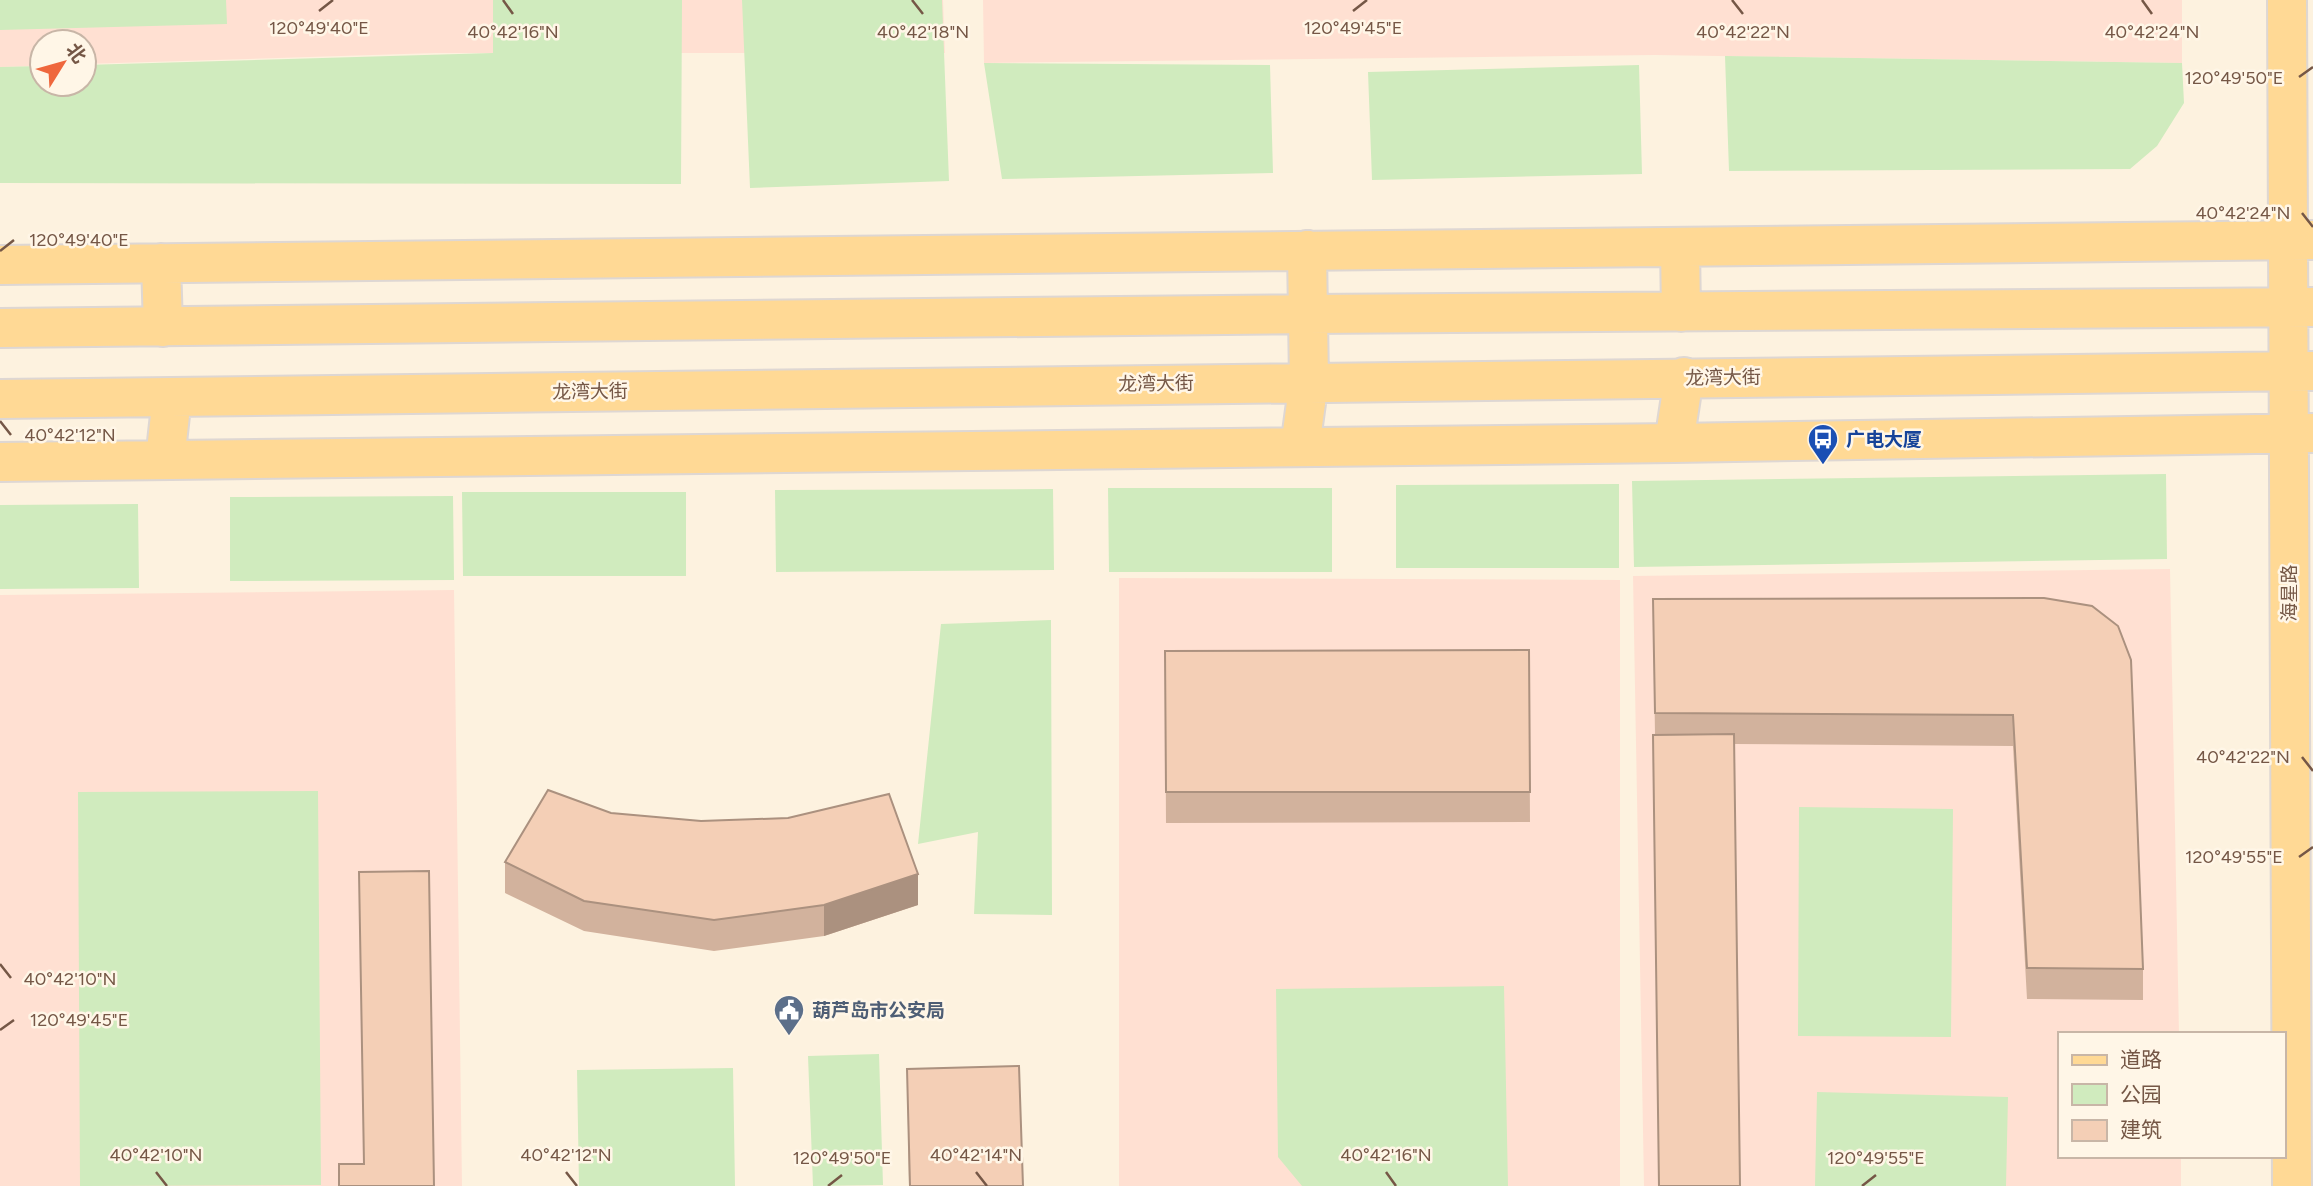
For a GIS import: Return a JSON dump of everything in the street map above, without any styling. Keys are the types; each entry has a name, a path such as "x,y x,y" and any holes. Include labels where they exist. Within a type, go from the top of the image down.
{"main road":[{"name":"海星路","path":"2287,0 2301,240 2292,1186"},
{"path":"0,265 2301,240"},
{"path":"1680,247 1681,312"},
{"path":"1300,447 1309,381 1307,250"},
{"path":"161,263 163,327"},
{"path":"0,328 2301,307"},
{"name":"龙湾大街","path":"0,399 2301,371"},
{"path":"1674,443 1684,377"},
{"path":"164,460 172,397"},
{"path":"0,462 2301,433"}],"shaded area":[{"path":"0,0 943,0 945,53 436,53 98,64 98,28 28,28 28,66 0,67"},
{"path":"983,0 2182,0 2182,63 1655,55 984,63"},
{"path":"2170,569 2179,1032 2058,1032 2058,1158 2181,1158 2181,1186 1644,1186 1633,576"},
{"path":"1119,578 1620,580 1620,1186 1119,1186"},
{"path":"454,590 462,1186 0,1186 0,595"}],"green space":[{"path":"0,0 226,0 227,24 0,30"},
{"path":"493,0 682,0 681,184 0,183 0,67 28,66 28,98 98,98 98,65 493,53"},
{"path":"742,0 942,0 949,181 750,188"},
{"path":"1725,56 2182,63 2184,103 2157,146 2130,169 1729,171"},
{"path":"984,63 1270,65 1273,173 1002,179"},
{"path":"1639,65 1642,174 1372,180 1368,72"},
{"path":"2166,474 2167,559 1634,567 1632,481"},
{"path":"1619,484 1619,568 1396,568 1396,485"},
{"path":"1108,488 1332,488 1332,572 1109,572"},
{"path":"1053,489 1054,570 776,572 775,490"},
{"path":"462,492 686,492 686,576 463,576"},
{"path":"453,496 454,580 230,581 230,497"},
{"path":"138,504 139,588 0,589 0,505"},
{"path":"1051,620 1052,915 974,914 978,832 918,844 941,624"},
{"path":"318,791 321,1185 80,1186 78,792"},
{"path":"1799,807 1953,809 1951,1037 1798,1036"},
{"path":"1504,986 1508,1186 1302,1186 1278,1157 1276,989"},
{"path":"879,1054 883,1185 813,1186 808,1056"},
{"path":"733,1068 735,1186 579,1186 577,1070"},
{"path":"1817,1092 2008,1097 2006,1186 1815,1186"}],"building":[{"path":"2044,598 2092,606 2118,626 2131,660 2143,969 2027,968 2013,715 1655,713 1653,599"},
{"path":"1529,650 1530,792 1166,792 1165,651"},
{"path":"1734,734 1740,1186 1659,1186 1653,735"},
{"path":"548,790 611,813 701,821 788,818 889,794 918,874 824,905 714,920 584,901 505,862"},
{"path":"429,871 434,1186 339,1186 339,1164 364,1164 359,872"},
{"path":"1019,1066 1023,1186 910,1186 907,1069"}],"place":[{"name":"广电大厦","path":"1823,466"},
{"name":"葫芦岛市公安局","path":"789,1037"}]}
